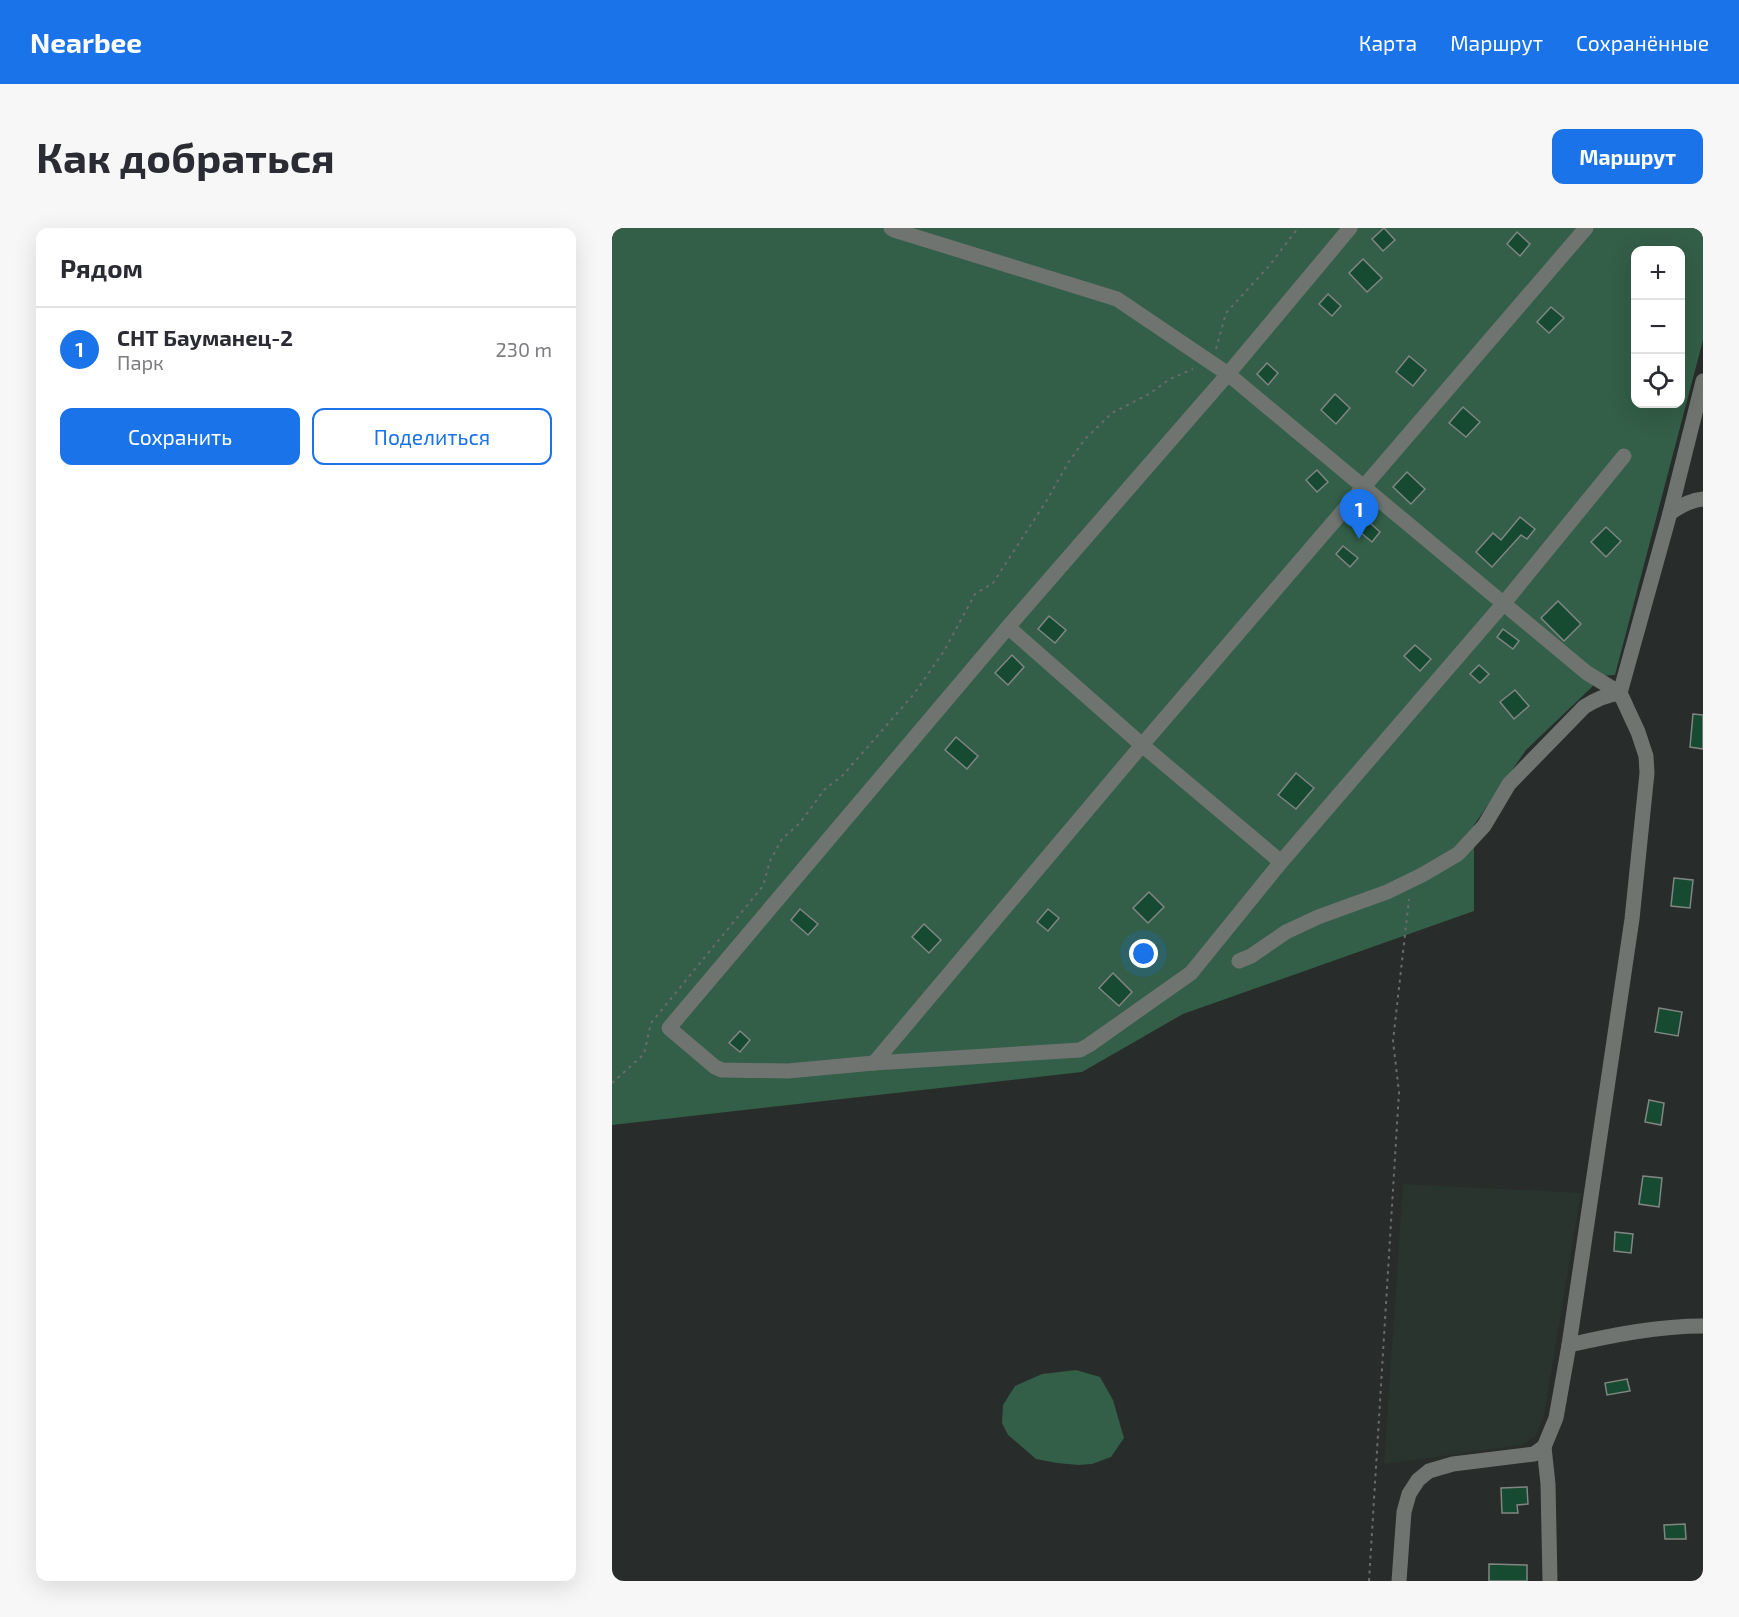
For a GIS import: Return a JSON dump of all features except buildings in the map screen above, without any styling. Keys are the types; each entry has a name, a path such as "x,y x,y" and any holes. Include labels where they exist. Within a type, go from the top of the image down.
{"street":[{"path":"891,228 1117,299 1228,374 1587,673 1620,693 1638,732 1646,756 1647,773 1632,919 1569,1345 1556,1418 1544,1447 1548,1484 1550,1581"},
{"path":"1350,228 669,1028 715,1067 722,1070 788,1071 874,1063 1080,1050 1089,1045 1191,973 1281,862 1504,603 1624,456"},
{"path":"874,1063 1142,745 1586,228"},
{"path":"1620,693 1670,513 1703,381"},
{"path":"1670,513 1695,499 1703,499"},
{"path":"1008,627 1142,745 1281,862"},
{"path":"1239,961 1251,956 1286,932 1318,917 1387,892 1458,854 1484,825 1509,784 1584,707 1601,697 1620,693"},
{"path":"1569,1345 1626,1333 1703,1326"},
{"path":"1399,1581 1404,1512 1409,1494 1418,1480 1429,1471 1453,1464 1534,1454 1544,1447"}],"path":[{"path":"612,1083 644,1054 651,1023 763,886 770,861 782,839 800,823 824,790 843,775 914,694 944,651 975,594 993,583 1085,439 1112,413 1149,394 1170,379 1210,362 1216,351 1226,313 1269,266 1298,228"},
{"path":"1369,1581 1399,1092 1393,1041 1410,881"}],"shaded area":[{"path":"1403,1184 1581,1193 1544,1416 1535,1437 1522,1445 1384,1464"}],"green space":[{"path":"612,228 1703,228 1703,340 1615,675 1585,677 1593,686 1526,750 1474,825 1474,911 1183,1014 1082,1072 612,1125"},
{"path":"1076,1370 1100,1377 1113,1400 1124,1438 1111,1457 1092,1464 1078,1465 1036,1459 1008,1435 1002,1423 1003,1405 1015,1386 1042,1374"}],"place":[{"name":"СНТ Бауманец-2","path":"1359,539"}]}
